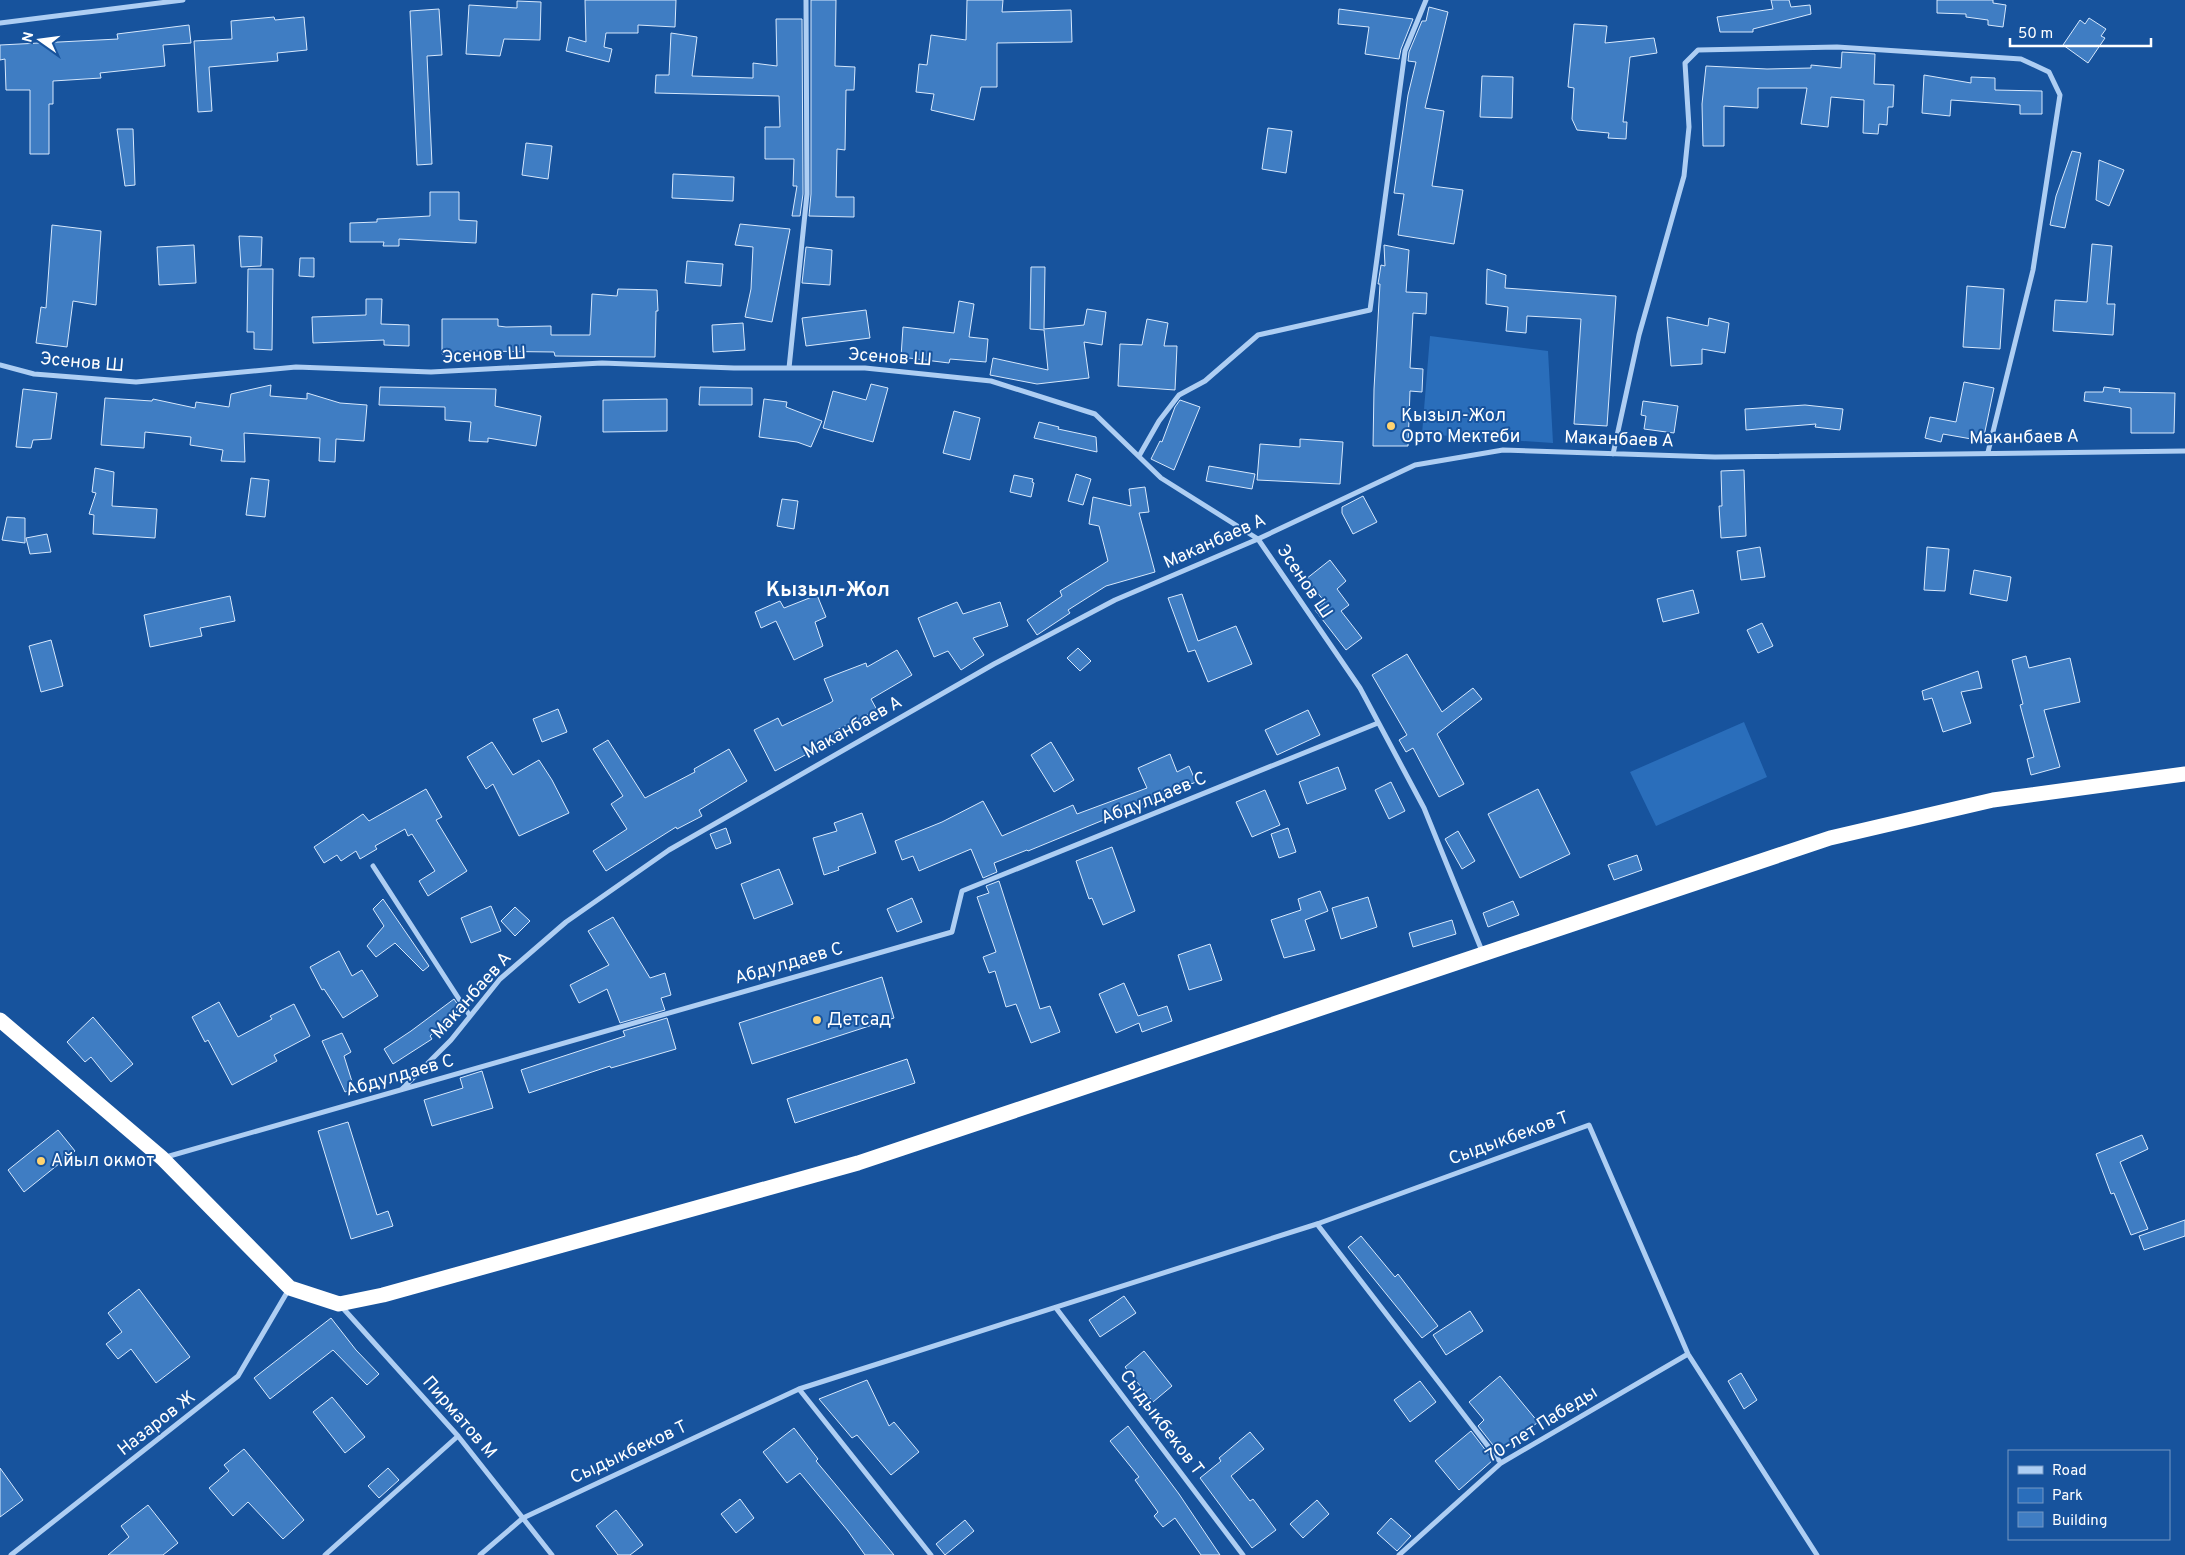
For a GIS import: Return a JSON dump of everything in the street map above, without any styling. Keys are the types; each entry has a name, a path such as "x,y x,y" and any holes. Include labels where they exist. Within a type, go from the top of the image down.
{"highway":[{"path":"0,1020 162,1158 290,1288 339,1304 383,1295 858,1164 1830,838 1994,800 2185,774"}],"street":[{"path":"0,23 183,0"},
{"path":"789,368 807,194 806,0"},
{"path":"1139,456 1159,421 1179,395 1205,381 1258,335 1370,310 1404,52 1426,0"},
{"path":"1613,454 1639,336 1684,176 1690,126 1685,63 1698,50 1837,46 2021,59 2049,72 2060,94 2033,270 1988,452"},
{"name":"Эсенов Ш","path":"0,365 34,374 136,382 296,367 431,372 602,363 865,368 991,380 1095,414 1161,478 1258,539 1360,688 1424,808 1483,954"},
{"name":"Маканбаев А","path":"402,1090 451,1040 500,979 566,922 669,850 986,669 1115,600 1258,539 1415,465 1503,450 1715,457 1988,452 2185,451"},
{"name":"Абдулдаев С","path":"162,1158 952,932 962,891 1378,723"},
{"path":"373,866 470,1016"},
{"name":"Сыдыкбеков Т","path":"480,1555 523,1518 799,1388 1317,1224 1589,1125 1688,1354"},
{"path":"1317,1224 1501,1463"},
{"name":"Назаров Ж","path":"11,1555 238,1376 290,1288"},
{"name":"Пирматов М","path":"339,1304 458,1436 552,1555"},
{"name":"Сыдыкбеков Т","path":"1056,1308 1243,1555"},
{"path":"1688,1354 1817,1555"},
{"name":"70-лет Пабеды","path":"1399,1555 1501,1463 1688,1354"},
{"path":"799,1388 931,1555"},
{"path":"325,1555 458,1436"}],"green space":[{"path":"1430,336 1548,351 1553,443 1422,434"},
{"path":"1744,722 1767,777 1656,826 1630,772"}],"building":[{"path":"585,0 676,0 675,27 638,25 638,33 606,33 604,47 612,49 609,62 566,51 569,37 586,42"},
{"path":"811,0 836,0 835,66 855,67 854,90 846,90 845,150 837,149 836,197 854,197 854,217 809,216 811,194"},
{"path":"967,0 1003,0 1002,12 1071,10 1072,42 997,43 997,87 981,87 974,120 931,110 934,94 916,92 919,64 927,65 931,35 966,40"},
{"path":"1771,0 1789,0 1791,7 1810,5 1811,14 1753,29 1753,32 1720,32 1717,17 1773,9"},
{"path":"1937,0 1993,0 1993,3 2006,5 2003,27 1988,25 1988,20 1966,17 1966,14 1937,13"},
{"path":"517,1 541,2 540,40 504,39 500,56 466,54 469,5 517,8"},
{"path":"1429,7 1448,12 1425,108 1444,111 1432,186 1463,190 1454,244 1398,235 1404,194 1394,193 1408,95 1416,62 1408,61 1409,52 1422,21 1426,21"},
{"path":"439,9 442,55 427,56 432,164 417,165 410,11"},
{"path":"1339,9 1413,19 1399,59 1365,54 1369,27 1338,24"},
{"path":"274,17 275,20 304,17 307,50 277,53 278,61 209,67 212,111 198,112 194,41 232,39 231,21"},
{"path":"2089,18 2106,29 2101,36 2105,38 2088,63 2063,45 2080,20 2085,24"},
{"path":"776,19 802,19 803,194 800,216 792,216 797,186 793,186 794,159 765,159 765,127 780,127 779,96 655,93 656,75 669,75 671,33 697,37 692,76 753,78 753,63 777,66"},
{"path":"1574,24 1607,26 1605,43 1654,38 1657,53 1630,57 1623,122 1627,122 1626,139 1608,138 1609,133 1577,130 1572,119 1574,88 1568,87"},
{"path":"189,25 191,43 163,45 165,66 100,73 101,78 53,81 53,104 49,104 49,154 30,154 30,90 6,90 5,59 0,60 0,45 118,39 117,34"},
{"path":"1842,52 1875,54 1874,84 1894,85 1893,107 1888,107 1887,125 1879,124 1878,134 1863,133 1864,100 1831,97 1828,127 1801,124 1807,88 1758,88 1758,108 1724,106 1724,146 1703,146 1702,104 1706,66 1767,69 1811,68 1811,65 1841,68"},
{"path":"1924,75 1971,83 1971,77 1995,78 1995,90 2042,91 2042,114 2020,114 2020,105 1951,100 1950,116 1922,113"},
{"path":"1482,76 1513,77 1512,118 1480,117"},
{"path":"1268,128 1292,131 1286,173 1262,169"},
{"path":"117,129 133,129 135,185 125,186"},
{"path":"526,143 552,146 548,179 522,175"},
{"path":"2072,151 2081,153 2065,228 2050,225 2056,196"},
{"path":"2099,160 2124,170 2109,206 2096,200"},
{"path":"673,174 734,177 733,201 672,198"},
{"path":"430,192 459,192 459,220 477,221 476,243 399,239 399,246 383,246 384,242 350,242 350,223 377,222 377,219 430,216"},
{"path":"740,224 790,229 772,322 745,317 751,289 753,247 735,245"},
{"path":"52,225 101,231 96,305 73,301 67,347 36,343 41,307 46,308"},
{"path":"239,236 262,237 261,266 241,267"},
{"path":"2092,244 2112,246 2107,304 2115,304 2113,335 2053,331 2055,300 2087,302"},
{"path":"194,245 196,283 159,285 157,247"},
{"path":"1384,245 1409,250 1406,292 1427,293 1426,314 1413,313 1410,368 1423,369 1422,392 1410,391 1408,446 1373,446 1380,284 1378,284 1381,265 1385,266"},
{"path":"806,247 832,250 830,285 802,283"},
{"path":"300,258 314,258 314,277 299,276"},
{"path":"687,261 723,264 721,286 685,283"},
{"path":"1031,267 1045,267 1044,329 1084,325 1087,309 1106,312 1102,345 1084,342 1089,378 1037,384 990,375 993,358 1048,370 1044,330 1030,329"},
{"path":"248,269 273,269 272,350 254,349 254,332 247,332"},
{"path":"1487,269 1506,275 1505,288 1616,296 1607,426 1574,424 1581,319 1527,316 1526,333 1506,331 1508,307 1486,304"},
{"path":"1967,286 2004,289 2000,349 1963,347"},
{"path":"618,289 657,290 658,311 656,311 655,357 555,356 554,352 469,351 469,353 442,354 442,319 498,319 498,326 551,326 551,335 590,335 592,294 617,296"},
{"path":"366,299 382,299 381,324 409,325 409,346 384,345 384,340 313,343 312,317 366,315"},
{"path":"959,301 974,304 969,337 988,339 986,362 950,359 949,363 901,357 903,327 954,333"},
{"path":"866,310 870,338 806,346 802,318"},
{"path":"1667,317 1708,326 1709,318 1729,323 1725,353 1702,349 1702,364 1671,366"},
{"path":"1147,319 1168,323 1164,346 1177,346 1175,390 1118,386 1120,344 1142,345"},
{"path":"743,323 745,350 713,352 712,325"},
{"path":"1964,382 1994,388 1983,441 1943,434 1941,442 1925,438 1930,417 1956,422"},
{"path":"871,384 888,388 873,442 823,428 833,391 866,400"},
{"path":"271,385 270,396 307,399 307,393 340,403 367,405 364,441 336,439 335,462 319,461 320,438 244,433 245,462 221,461 223,450 190,445 191,437 145,432 144,448 101,445 105,398 152,401 153,399 195,408 196,402 229,407 231,394"},
{"path":"380,387 496,389 495,406 541,416 536,446 488,438 488,442 469,441 471,422 445,420 445,407 379,405"},
{"path":"700,387 752,388 752,405 699,405"},
{"path":"2104,387 2120,389 2119,392 2175,393 2174,433 2131,433 2131,408 2084,401 2085,392 2103,392"},
{"path":"23,389 57,393 51,439 33,440 31,448 16,447"},
{"path":"667,399 667,431 603,432 603,400"},
{"path":"764,399 787,402 786,407 822,421 811,447 797,442 759,437"},
{"path":"1180,400 1200,407 1174,470 1151,459 1160,441 1162,442 1175,407"},
{"path":"1643,401 1678,406 1674,433 1644,429 1646,416 1641,415"},
{"path":"1805,405 1843,409 1840,430 1815,427 1816,424 1746,430 1745,409"},
{"path":"954,411 980,418 970,460 943,453"},
{"path":"1039,422 1059,427 1058,429 1096,437 1097,452 1034,438"},
{"path":"1300,439 1343,442 1340,484 1257,480 1260,444 1300,447"},
{"path":"1209,466 1255,474 1252,489 1206,481"},
{"path":"95,468 114,472 112,506 157,509 155,538 93,534 94,515 89,514 96,493 92,492"},
{"path":"1744,470 1746,536 1721,538 1719,506 1722,506 1721,471"},
{"path":"1076,474 1091,479 1083,505 1068,501"},
{"path":"1014,475 1033,479 1031,497 1010,492"},
{"path":"251,478 269,480 265,517 246,515"},
{"path":"1145,487 1149,512 1139,513 1155,572 1106,586 1068,610 1070,613 1037,635 1027,620 1062,596 1060,591 1108,561 1099,526 1089,524 1093,497 1131,506 1129,489"},
{"path":"1363,496 1377,522 1353,534 1342,513 1342,507"},
{"path":"782,499 798,501 794,529 777,526"},
{"path":"7,517 25,518 25,543 2,540"},
{"path":"47,534 51,552 30,554 26,538"},
{"path":"1760,547 1765,577 1741,580 1737,551"},
{"path":"1927,547 1949,549 1945,591 1924,590"},
{"path":"1330,560 1346,581 1337,589 1349,605 1341,611 1362,638 1346,650 1315,610 1325,602 1306,579"},
{"path":"1974,570 2011,577 2007,601 1970,594"},
{"path":"1693,590 1699,613 1663,622 1657,599"},
{"path":"1182,594 1198,641 1236,626 1252,664 1208,682 1195,650 1188,652 1168,598"},
{"path":"817,595 826,617 815,622 823,646 794,660 776,621 761,628 755,612 780,601 784,608"},
{"path":"230,596 235,621 200,628 202,636 150,647 144,615"},
{"path":"957,602 963,614 1000,602 1008,626 973,638 984,655 961,670 948,651 934,657 918,618"},
{"path":"1762,623 1773,646 1758,653 1747,630"},
{"path":"51,640 63,686 41,692 29,646"},
{"path":"1078,648 1091,661 1080,671 1067,658"},
{"path":"897,650 912,675 871,699 877,710 833,732 838,742 808,756 807,754 775,771 754,730 778,718 782,726 830,703 833,701 824,679 866,663 867,667"},
{"path":"1407,654 1442,712 1473,688 1482,699 1437,734 1464,784 1439,797 1413,748 1406,752 1399,740 1407,735 1372,675"},
{"path":"2026,656 2029,668 2070,658 2080,702 2044,710 2060,767 2031,775 2027,759 2034,757 2020,705 2023,704 2012,660"},
{"path":"1978,671 1982,688 1961,692 1971,723 1943,732 1932,698 1924,700 1922,691"},
{"path":"558,709 567,732 542,742 533,719"},
{"path":"1308,710 1320,735 1277,755 1265,730"},
{"path":"608,740 645,798 695,772 694,769 729,749 747,781 699,810 702,816 677,829 676,827 606,871 593,851 627,829 611,804 623,796 593,749"},
{"path":"492,742 513,775 539,760 569,813 519,836 493,784 486,789 467,757"},
{"path":"1051,742 1074,780 1054,792 1031,755"},
{"path":"1170,754 1177,772 1189,766 1196,782 1028,851 994,863 997,872 983,878 971,849 919,871 913,856 902,860 895,841 942,822 983,801 1002,836 1073,805 1077,814 1147,788 1138,768"},
{"path":"1338,767 1346,789 1307,804 1299,782"},
{"path":"1391,782 1405,811 1389,819 1375,790"},
{"path":"426,789 442,817 436,820 467,871 428,896 419,881 435,871 412,834 408,836 405,829 375,846 377,849 360,859 356,851 341,861 337,855 324,863 314,847 363,814 369,821"},
{"path":"1538,789 1570,854 1520,878 1488,814"},
{"path":"1265,790 1280,825 1252,837 1236,802"},
{"path":"862,813 876,853 838,867 839,870 824,875 813,838 837,831 834,823"},
{"path":"726,828 731,843 716,849 710,834"},
{"path":"1288,828 1296,852 1279,858 1271,834"},
{"path":"1458,831 1475,861 1462,869 1445,839"},
{"path":"1112,847 1135,911 1103,925 1092,898 1089,899 1076,861"},
{"path":"1637,855 1642,870 1614,880 1608,865"},
{"path":"779,869 793,904 754,919 741,884"},
{"path":"999,881 1040,1009 1050,1006 1060,1032 1031,1043 1016,1004 1006,1007 995,971 989,973 983,957 996,952 977,897 989,893 986,886"},
{"path":"1320,891 1328,911 1305,920 1315,950 1284,958 1271,920 1301,910 1298,899"},
{"path":"1368,897 1377,927 1341,939 1332,908"},
{"path":"912,898 922,922 897,932 887,909"},
{"path":"383,899 429,966 423,971 395,943 376,957 367,946 384,926 373,909"},
{"path":"1513,901 1519,915 1488,927 1483,913"},
{"path":"491,906 501,931 471,943 461,918"},
{"path":"515,907 530,921 515,936 501,921"},
{"path":"613,917 650,978 665,973 671,995 661,998 665,1010 620,1023 607,989 579,1003 570,985 609,965 588,931"},
{"path":"1452,920 1456,934 1413,947 1409,933"},
{"path":"1210,944 1222,980 1189,990 1178,955"},
{"path":"339,951 352,976 362,970 378,996 343,1018 324,989 322,990 310,967"},
{"name":"Детсад","path":"882,977 894,1018 752,1064 739,1023"},
{"path":"1124,983 1138,1016 1167,1006 1172,1021 1142,1032 1139,1023 1116,1033 1099,994"},
{"path":"454,999 460,1008 430,1036 432,1039 393,1064 384,1049"},
{"path":"219,1002 238,1037 272,1019 270,1016 294,1004 310,1036 274,1055 277,1061 232,1085 208,1040 205,1042 192,1017"},
{"path":"93,1017 133,1064 111,1082 91,1057 85,1062 67,1042"},
{"path":"667,1018 676,1049 611,1068 610,1066 529,1093 521,1070 625,1036 623,1031"},
{"path":"342,1033 351,1052 344,1056 354,1088 345,1092 322,1041"},
{"path":"907,1059 915,1083 795,1123 787,1099"},
{"path":"482,1071 493,1108 432,1126 424,1100 463,1088 460,1078"},
{"path":"348,1122 377,1215 388,1211 393,1226 351,1239 318,1131"},
{"name":"Айыл окмот","path":"58,1130 75,1151 24,1192 8,1170"},
{"path":"2142,1135 2148,1149 2120,1162 2148,1229 2131,1235 2114,1193 2111,1194 2096,1154"},
{"path":"2185,1220 2185,1236 2144,1250 2139,1236"},
{"path":"1361,1236 1395,1277 1398,1274 1438,1326 1422,1338 1348,1247"},
{"path":"139,1289 190,1357 156,1383 131,1349 118,1359 106,1344 122,1332 108,1313"},
{"path":"1124,1296 1136,1313 1100,1337 1089,1320"},
{"path":"1470,1311 1483,1331 1446,1355 1433,1335"},
{"path":"331,1318 356,1350 379,1374 367,1385 333,1350 270,1399 254,1378"},
{"path":"1144,1351 1172,1386 1153,1402 1125,1367"},
{"path":"1741,1373 1757,1400 1744,1409 1728,1381"},
{"path":"1500,1376 1538,1422 1500,1454 1478,1426 1484,1420 1469,1402"},
{"path":"867,1380 889,1426 894,1422 919,1452 891,1475 857,1435 852,1438 819,1399"},
{"path":"1420,1381 1436,1402 1410,1422 1394,1400"},
{"path":"332,1397 365,1437 345,1453 313,1412"},
{"path":"1128,1426 1179,1494 1220,1555 1201,1555 1175,1518 1163,1527 1154,1516 1158,1512 1135,1480 1139,1477 1110,1441"},
{"path":"794,1428 818,1459 816,1461 894,1555 865,1555 848,1531 800,1473 787,1483 763,1452"},
{"path":"1471,1431 1493,1460 1459,1490 1435,1461"},
{"path":"1250,1432 1264,1449 1231,1476 1250,1501 1253,1499 1276,1530 1252,1548 1200,1478 1221,1461 1219,1458"},
{"path":"244,1449 304,1520 283,1539 248,1502 233,1516 209,1488 229,1471 224,1465"},
{"path":"0,1468 23,1500 0,1517"},
{"path":"388,1468 399,1480 379,1498 368,1486"},
{"path":"740,1499 754,1518 736,1533 721,1514"},
{"path":"1317,1500 1329,1514 1303,1538 1290,1524"},
{"path":"148,1505 178,1543 163,1555 108,1555 129,1537 121,1526"},
{"path":"616,1510 643,1545 630,1555 618,1555 596,1526"},
{"path":"1391,1518 1411,1536 1397,1551 1377,1533"},
{"path":"965,1520 974,1531 945,1555 936,1544"}],"place":[{"name":"Кызыл-Жол Орто Мектеби","path":"1391,426"},
{"name":"Детсад","path":"817,1020"},
{"name":"Айыл окмот","path":"41,1161"}],"district":[{"name":"Кызыл-Жол","path":"828,591"}]}
